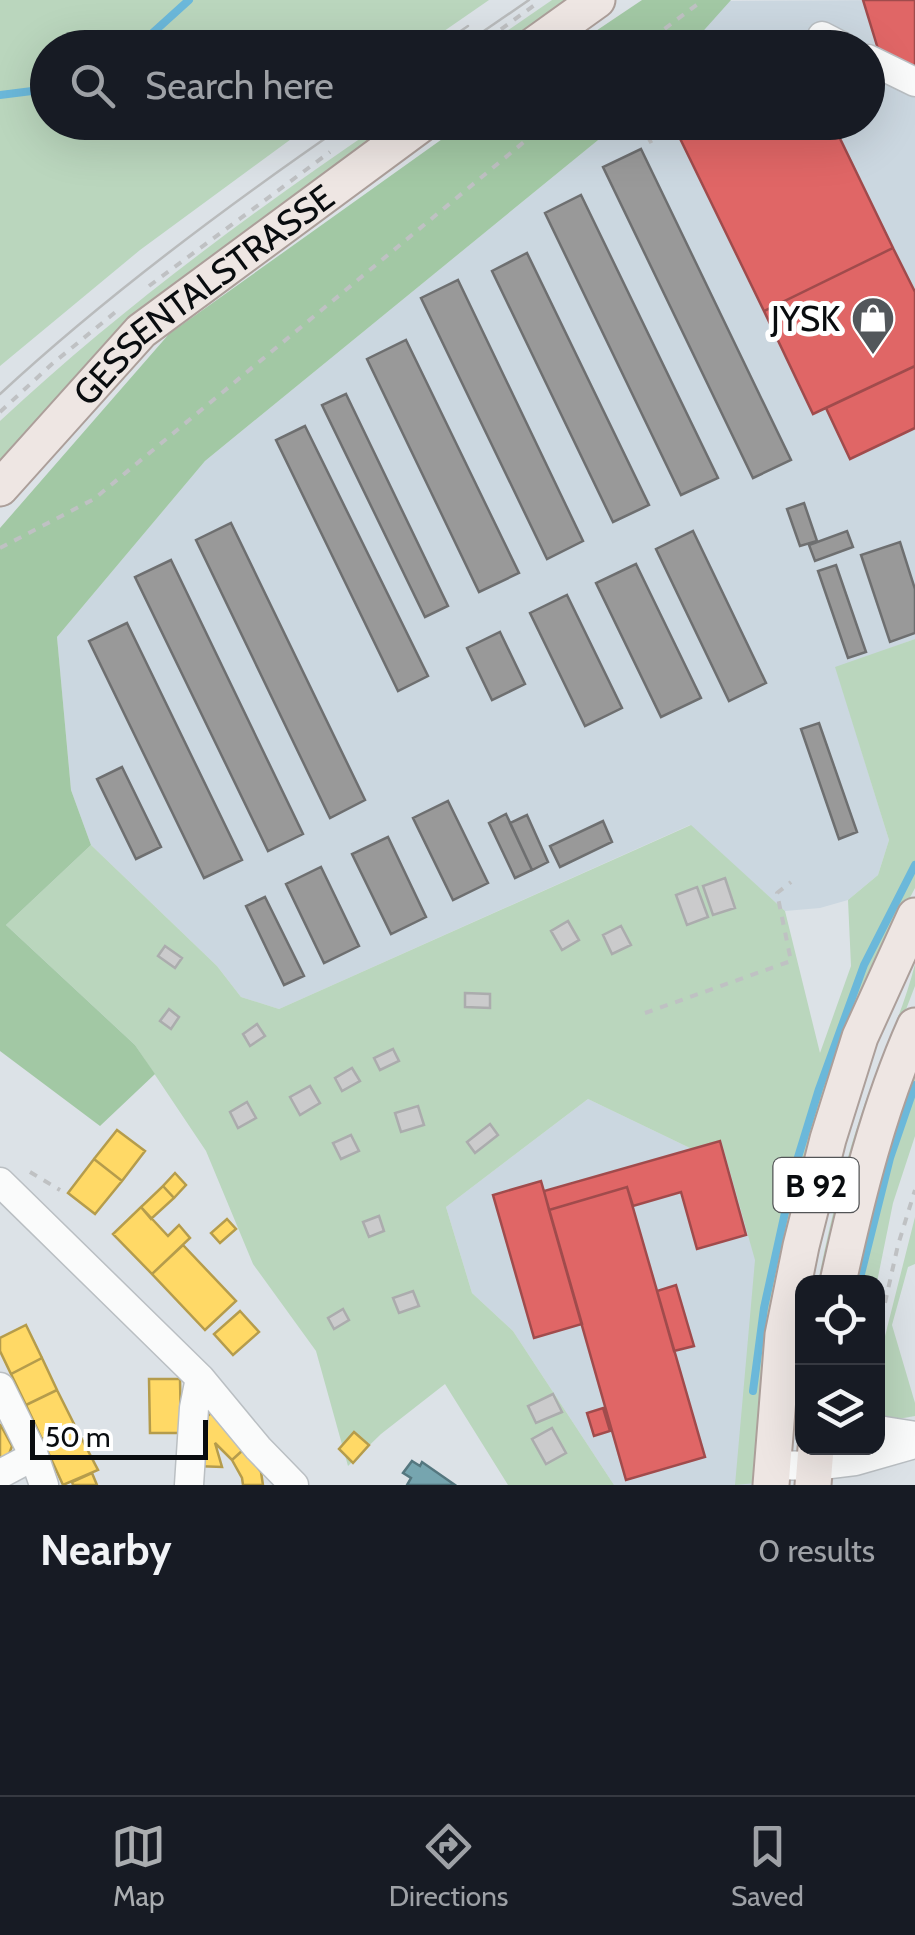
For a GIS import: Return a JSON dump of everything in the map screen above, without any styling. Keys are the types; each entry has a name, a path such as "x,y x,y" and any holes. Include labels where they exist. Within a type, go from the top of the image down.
{"main road":[{"path":"555,30 597,0"},
{"name":"GESSENTALSTRASSE","path":"0,488 141,331 400,140"},
{"name":"B 92","path":"772,1475 783,1336 828,1139 860,1037 915,916"},
{"name":"B 92","path":"840,1275 861,1182 915,1026"}],"street":[{"path":"885,67 915,82"},
{"path":"0,1182 200,1378 294,1485"},
{"path":"189,1485 200,1378"},
{"path":"0,1387 44,1485"},
{"path":"885,1431 915,1436"},
{"path":"772,1475 856,1461 915,1444"},
{"path":"0,1474 34,1456"}],"path":[{"path":"500,30 543,0"},
{"path":"663,30 704,0"},
{"path":"0,548 94,499 526,140"},
{"path":"650,140 655,150"},
{"path":"645,1012 790,961 776,893 791,882"},
{"path":"885,1303 915,1190"}],"shaded area":[{"path":"915,0 915,639 836,668 889,840 878,875 848,900 820,908 785,911 690,825 279,1009 241,997 217,966 91,845 71,790 57,637 205,461 598,140 885,140 885,30 704,30 729,1"},
{"path":"819,1054 756,1485 614,1485 513,1331 472,1293 446,1207 588,1099 692,1149 720,1140"}],"green space":[{"path":"0,0 489,0 446,30 30,30 30,140 290,140 140,250 0,366"},
{"path":"552,0 578,0 536,30 508,30"},
{"path":"642,0 731,0 704,30 597,30"},
{"path":"358,140 389,140 0,472 0,421 91,340 283,192"},
{"path":"441,140 598,140 205,461 57,637 71,790 91,845 6,925 135,1045 155,1074 100,1126 0,1051 0,528 169,334"},
{"path":"915,639 915,888 892,932 807,1275 795,1275 795,1325 756,1483 735,1485 755,1260 721,1140 692,1149 588,1099 446,1207 472,1293 513,1331 614,1485 508,1485 445,1384 381,1434 348,1466 316,1351 253,1264 206,1151 135,1045 6,925 91,845 217,966 241,997 279,1009 691,825 785,911 820,1053 851,966 848,900 878,875 889,840 835,667"},
{"path":"915,964 915,986 882,1072 826,1275 820,1275 851,1147"},
{"path":"915,1065 915,1136 893,1203 878,1275 855,1275 868,1215"},
{"path":"915,1217 915,1264 908,1267 892,1325 915,1403 915,1416 885,1420 885,1336"}],"building: Homes":[{"path":"117,1130 145,1151 122,1181 94,1159"},
{"path":"94,1159 122,1181 95,1214 68,1193"},
{"path":"175,1173 186,1185 174,1198 163,1186"},
{"path":"163,1186 174,1198 151,1219 141,1207"},
{"path":"141,1207 168,1236 179,1225 190,1238 152,1274 113,1234"},
{"path":"227,1219 236,1229 220,1243 211,1233"},
{"path":"183,1245 236,1301 205,1330 152,1274"},
{"path":"240,1311 259,1332 233,1355 214,1334"},
{"path":"26,1325 42,1358 11,1374 0,1351 0,1338"},
{"path":"42,1358 57,1390 26,1405 11,1374"},
{"path":"149,1379 180,1379 181,1433 150,1433"},
{"path":"57,1390 74,1424 42,1439 26,1405"},
{"path":"211,1413 244,1449 232,1460 215,1443 222,1467 195,1466 197,1425"},
{"path":"0,1424 12,1446 8,1457 0,1461"},
{"path":"74,1424 98,1470 63,1485 42,1439"},
{"path":"354,1432 369,1445 353,1463 339,1449"},
{"path":"244,1449 261,1472 263,1485 243,1485 232,1460"},
{"path":"92,1473 97,1485 73,1485 72,1482"}],"building: Shops":[{"path":"863,0 915,0 915,68 885,53 885,30 872,30"},
{"path":"681,140 841,140 893,248 764,311"},
{"path":"893,248 915,292 915,366 813,414 764,311"},
{"path":"915,366 915,428 850,459 826,408"},
{"path":"720,1141 746,1235 697,1249 681,1192 633,1206 627,1187 549,1210 544,1191"},
{"path":"541,1181 582,1324 534,1338 493,1195"},
{"path":"627,1187 705,1457 626,1480 549,1210"},
{"path":"676,1285 694,1346 674,1351 657,1291"},
{"path":"603,1408 610,1431 594,1436 587,1413"}],"building: Public":[{"path":"412,1461 420,1466 422,1462 455,1485 407,1485 411,1478 403,1473"}],"building: Industry":[{"path":"641,149 791,460 753,478 603,167"},
{"path":"581,195 718,478 681,495 545,213"},
{"path":"527,253 649,505 613,522 492,271"},
{"path":"458,280 583,541 547,559 421,298"},
{"path":"406,340 519,573 479,592 367,359"},
{"path":"346,394 448,606 425,617 322,405"},
{"path":"305,426 428,676 398,691 276,440"},
{"path":"804,503 817,541 800,546 787,509"},
{"path":"231,523 365,800 330,818 196,540"},
{"path":"693,531 766,683 729,701 656,549"},
{"path":"847,531 853,547 815,561 809,545"},
{"path":"900,542 915,589 915,633 890,642 861,555"},
{"path":"171,560 303,834 268,851 135,577"},
{"path":"636,564 701,698 661,717 596,583"},
{"path":"836,565 866,652 848,658 818,571"},
{"path":"567,595 622,708 585,726 530,613"},
{"path":"127,623 242,860 204,878 89,641"},
{"path":"500,632 525,684 492,700 467,648"},
{"path":"819,723 857,832 839,839 801,729"},
{"path":"122,767 161,847 136,859 97,779"},
{"path":"448,801 488,883 453,900 413,818"},
{"path":"506,814 532,870 515,878 489,823"},
{"path":"527,815 548,862 532,870 510,823"},
{"path":"603,821 612,842 560,867 550,846"},
{"path":"388,837 426,917 391,934 352,854"},
{"path":"321,867 359,946 324,963 286,884"},
{"path":"265,897 304,976 284,985 246,906"}],"building: Other":[{"path":"725,878 735,908 713,915 703,886"},
{"path":"697,887 708,917 687,925 676,895"},
{"path":"568,921 579,940 562,950 551,931"},
{"path":"621,926 631,945 612,954 603,935"},
{"path":"165,946 182,958 175,968 158,956"},
{"path":"465,993 490,994 490,1008 465,1007"},
{"path":"169,1009 179,1017 171,1029 160,1021"},
{"path":"257,1024 265,1036 250,1046 243,1034"},
{"path":"393,1049 399,1061 380,1070 374,1058"},
{"path":"352,1068 360,1081 342,1091 335,1078"},
{"path":"310,1086 320,1103 300,1115 290,1097"},
{"path":"247,1102 256,1118 238,1128 230,1112"},
{"path":"418,1106 424,1125 401,1132 395,1113"},
{"path":"490,1124 498,1135 475,1153 467,1142"},
{"path":"351,1135 359,1151 341,1159 333,1143"},
{"path":"379,1216 384,1231 369,1237 363,1222"},
{"path":"413,1291 419,1306 399,1313 393,1298"},
{"path":"343,1309 349,1320 334,1329 328,1318"},
{"path":"553,1394 562,1412 536,1423 528,1406"},
{"path":"552,1428 566,1453 546,1464 532,1439"}],"waterway":[{"path":"156,30 189,0"},
{"path":"0,95 30,91"},
{"path":"753,1391 764,1308 795,1167 819,1089 864,965 915,865"},
{"path":"861,1275 890,1158 915,1085"}],"tram line":[{"path":"485,30 529,0"},
{"path":"462,30 468,26"},
{"path":"0,394 170,252 323,140"}],"place":[{"name":"JYSK","path":"873,356"}]}
